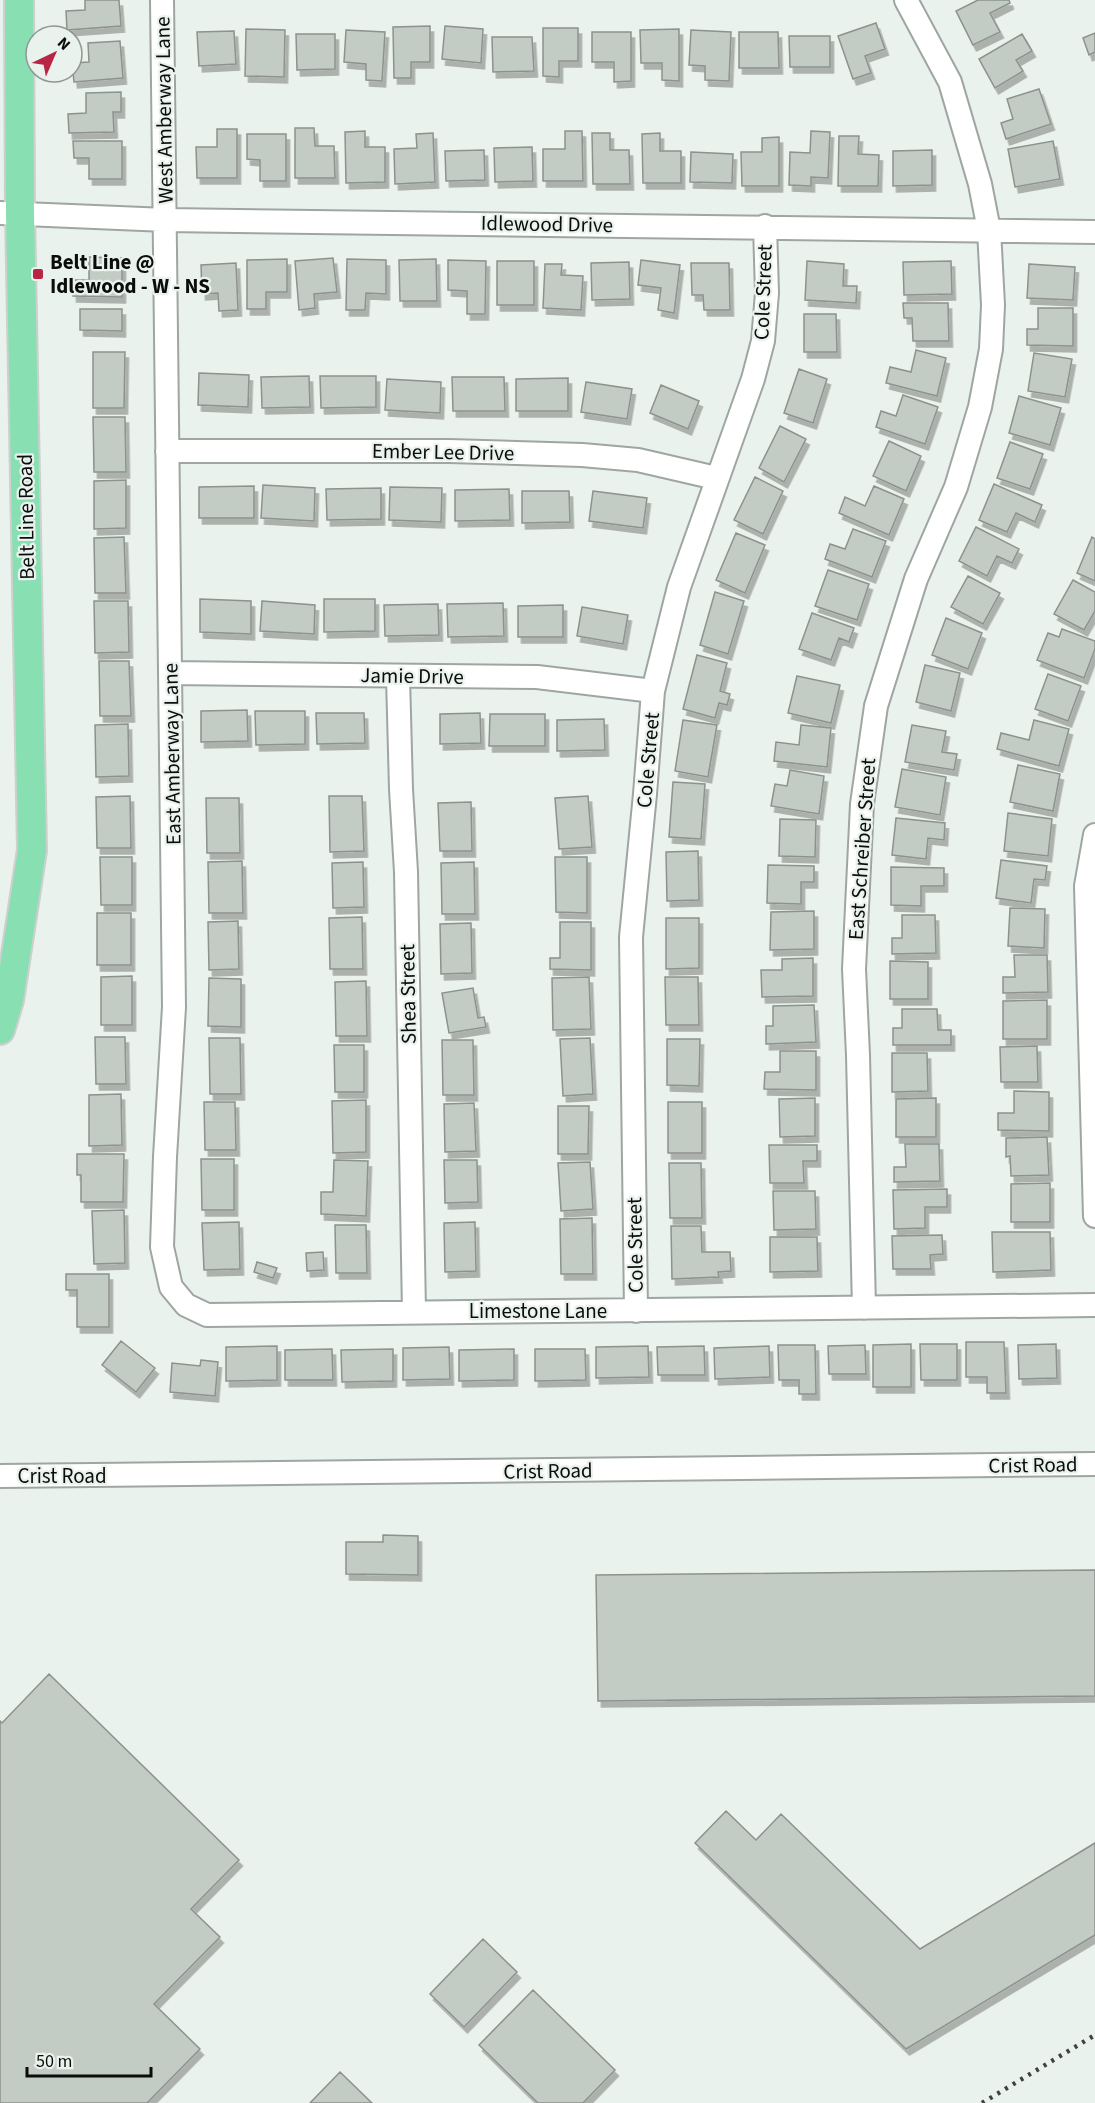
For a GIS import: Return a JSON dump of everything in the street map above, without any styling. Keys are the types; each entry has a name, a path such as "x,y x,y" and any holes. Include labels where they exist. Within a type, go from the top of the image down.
{"main road":[{"name":"Belt Line Road","path":"0,1030 9,1000 32,850 10,213 19,0"}],"street":[{"name":"West Amberway Lane","path":"162,0 166,220"},
{"name":"East Schreiber Street","path":"864,1308 854,969 862,804 876,706 916,579 956,487 980,407 991,349 993,305 989,230 980,184 950,82 906,0"},
{"name":"Idlewood Drive","path":"10,213 166,220 1095,232"},
{"name":"East Amberway Lane","path":"166,220 174,1007 162,1247 171,1287"},
{"name":"Cole Street","path":"636,1311 631,937 653,691 679,587 753,379 763,341 767,293 765,226"},
{"name":"Ember Lee Drive","path":"167,451 449,451 582,454 638,460 716,478"},
{"name":"Jamie Drive","path":"171,673 537,677 653,691"},
{"name":"Shea Street","path":"398,676 406,872 414,1312"},
{"path":"1095,835 1086,886 1095,1216"},
{"name":"Limestone Lane","path":"171,1287 186,1305 207,1315 1095,1305"},
{"name":"Crist Road","path":"0,1476 1095,1464"}],"building":[{"path":"85,0 119,0 121,26 84,29 84,24 67,24 66,11 85,10"},
{"path":"978,0 1009,0 1010,3 990,13 1000,32 973,45 956,11"},
{"path":"876,23 885,49 865,56 871,73 853,79 838,36"},
{"path":"430,26 430,62 411,62 411,78 394,78 393,27"},
{"path":"445,26 483,29 481,63 442,59"},
{"path":"543,28 578,28 578,61 559,61 559,77 543,76"},
{"path":"246,29 285,30 284,77 245,76"},
{"path":"679,29 679,81 662,80 662,63 641,63 640,30"},
{"path":"346,30 385,32 382,81 366,80 366,64 344,62"},
{"path":"691,30 731,32 729,81 705,80 705,66 689,65"},
{"path":"234,31 236,64 199,66 197,32"},
{"path":"592,32 631,32 631,81 614,82 614,62 592,62"},
{"path":"739,32 778,32 779,68 739,68"},
{"path":"1095,33 1095,52 1089,55 1083,38"},
{"path":"296,34 335,34 335,69 297,70"},
{"path":"1022,34 1032,51 1016,60 1023,71 995,88 979,59"},
{"path":"789,36 830,36 830,67 790,67"},
{"path":"492,37 532,37 534,71 493,72"},
{"path":"120,41 123,78 84,81 84,62 89,62 88,43"},
{"path":"1039,89 1051,124 1006,139 1001,123 1013,119 1007,99"},
{"path":"121,92 121,112 113,112 114,132 69,133 68,114 86,113 86,93"},
{"path":"295,128 314,128 315,146 334,146 335,178 295,178"},
{"path":"217,129 237,129 237,178 197,178 196,147 217,147"},
{"path":"365,131 365,147 385,147 385,182 346,183 345,132"},
{"path":"565,131 582,131 583,181 543,181 543,149 565,149"},
{"path":"811,131 830,132 828,178 811,177 811,186 789,185 790,152 810,153"},
{"path":"433,133 435,182 395,184 394,149 417,148 416,134"},
{"path":"592,133 610,133 610,150 629,150 630,184 593,184"},
{"path":"660,133 660,151 681,151 681,183 643,183 642,134"},
{"path":"247,134 286,134 286,181 260,181 260,160 247,159"},
{"path":"839,136 859,136 858,154 879,155 878,186 838,186"},
{"path":"779,137 779,186 742,186 741,152 762,152 762,138"},
{"path":"73,141 122,141 122,179 89,179 89,158 74,158"},
{"path":"1053,141 1060,179 1015,187 1008,149"},
{"path":"532,147 533,181 495,182 494,148"},
{"path":"484,150 485,180 446,181 445,151"},
{"path":"932,150 932,185 893,186 893,151"},
{"path":"691,152 733,154 732,183 690,182"},
{"path":"89,257 122,258 122,297 73,296 73,280 89,280"},
{"path":"333,258 337,292 314,294 315,308 299,310 295,261"},
{"path":"287,259 287,292 266,292 266,309 247,309 247,260"},
{"path":"347,259 386,260 386,294 366,293 365,310 346,310"},
{"path":"436,259 437,301 400,301 399,260"},
{"path":"448,260 486,261 485,314 467,314 467,291 448,290"},
{"path":"641,260 680,265 674,313 658,310 661,288 638,285"},
{"path":"497,261 534,261 534,305 497,305"},
{"path":"807,261 844,264 843,286 857,286 856,303 805,300"},
{"path":"951,261 952,294 904,295 903,262"},
{"path":"629,262 630,299 592,300 591,263"},
{"path":"236,263 238,310 219,311 218,293 202,294 201,265"},
{"path":"691,263 729,263 730,310 704,310 703,295 692,295"},
{"path":"545,264 562,264 561,275 583,276 581,310 543,308"},
{"path":"1029,264 1075,267 1073,300 1027,298"},
{"path":"903,303 948,303 949,341 913,341 912,318 904,318"},
{"path":"1038,308 1073,308 1073,346 1027,345 1027,329 1038,329"},
{"path":"80,309 122,309 122,331 80,330"},
{"path":"804,314 836,314 837,352 804,352"},
{"path":"916,350 946,358 937,396 886,383 890,367 911,372"},
{"path":"93,352 125,352 124,408 93,408"},
{"path":"1034,353 1072,359 1065,397 1028,391"},
{"path":"799,369 827,379 813,423 784,413"},
{"path":"199,373 249,375 248,407 198,405"},
{"path":"309,376 310,407 262,408 261,377"},
{"path":"320,376 376,376 376,407 321,408"},
{"path":"452,377 504,377 505,411 453,411"},
{"path":"568,378 568,411 516,411 516,379"},
{"path":"387,379 441,382 440,413 385,410"},
{"path":"586,382 632,389 627,419 581,412"},
{"path":"661,385 699,401 688,429 650,413"},
{"path":"903,395 938,407 925,444 876,427 881,411 896,416"},
{"path":"1019,396 1061,408 1050,445 1009,433"},
{"path":"93,417 125,417 126,472 94,472"},
{"path":"780,426 806,439 784,482 759,468"},
{"path":"889,441 921,456 906,491 873,476"},
{"path":"1010,442 1043,454 1030,489 997,478"},
{"path":"755,477 783,491 763,534 734,520"},
{"path":"126,480 126,528 94,529 94,481"},
{"path":"994,484 1042,505 1035,522 1016,513 1007,532 979,520"},
{"path":"263,485 315,488 314,521 261,518"},
{"path":"254,486 254,518 199,518 199,487"},
{"path":"874,486 904,499 889,535 839,513 845,497 865,506"},
{"path":"390,487 442,488 441,522 389,520"},
{"path":"381,488 381,519 327,520 326,489"},
{"path":"509,489 510,520 455,521 455,490"},
{"path":"522,491 569,491 570,522 522,523"},
{"path":"593,491 647,498 643,528 589,521"},
{"path":"976,527 1019,549 1012,563 997,556 987,576 959,561"},
{"path":"853,529 886,541 872,577 825,559 830,544 845,549"},
{"path":"736,533 765,545 745,593 716,580"},
{"path":"124,537 126,593 95,593 94,538"},
{"path":"1092,537 1095,539 1095,581 1077,573"},
{"path":"828,570 869,584 857,620 815,606"},
{"path":"968,576 1000,593 983,624 951,607"},
{"path":"1073,580 1095,592 1095,611 1084,630 1054,614"},
{"path":"715,592 744,601 728,654 700,645"},
{"path":"200,599 251,601 251,634 200,632"},
{"path":"324,599 375,599 375,631 324,632"},
{"path":"94,601 128,601 129,652 95,653"},
{"path":"262,601 315,605 314,634 260,631"},
{"path":"503,603 504,636 448,637 447,604"},
{"path":"438,604 439,635 385,636 384,605"},
{"path":"563,605 563,637 518,637 518,606"},
{"path":"582,607 628,615 623,644 577,636"},
{"path":"812,613 854,628 849,642 839,638 831,660 799,649"},
{"path":"946,618 982,633 968,669 932,655"},
{"path":"1062,629 1095,641 1095,649 1084,678 1037,660 1048,633 1059,637"},
{"path":"697,655 727,663 720,691 730,694 727,705 719,703 715,718 683,709"},
{"path":"99,661 129,661 131,716 100,716"},
{"path":"925,665 960,673 951,711 916,702"},
{"path":"1048,674 1081,686 1068,721 1035,709"},
{"path":"797,676 840,685 831,723 788,713"},
{"path":"247,710 248,741 201,742 201,711"},
{"path":"255,711 305,711 305,744 256,745"},
{"path":"316,713 364,713 365,743 317,744"},
{"path":"480,713 481,743 440,744 440,714"},
{"path":"490,714 545,714 545,746 489,746"},
{"path":"604,719 605,750 557,751 557,720"},
{"path":"683,720 717,725 708,777 675,771"},
{"path":"1034,720 1069,729 1059,766 997,749 1001,733 1029,740"},
{"path":"128,724 129,776 96,777 95,725"},
{"path":"801,725 831,728 827,767 774,761 776,742 799,745"},
{"path":"912,725 946,731 942,752 957,754 954,770 905,762"},
{"path":"1018,765 1060,774 1053,811 1010,802"},
{"path":"902,769 946,777 940,815 895,807"},
{"path":"790,770 824,776 819,814 771,806 775,784 787,786"},
{"path":"673,782 705,784 701,839 669,837"},
{"path":"130,796 131,848 97,848 96,797"},
{"path":"329,796 362,796 364,851 330,852"},
{"path":"588,796 592,847 559,849 555,798"},
{"path":"206,798 239,798 240,853 207,853"},
{"path":"471,802 472,851 440,851 438,803"},
{"path":"1008,813 1052,819 1048,856 1004,851"},
{"path":"896,818 945,823 944,840 928,838 926,859 892,855"},
{"path":"780,819 816,820 815,857 779,856"},
{"path":"698,851 699,900 667,901 666,852"},
{"path":"100,857 132,857 132,905 101,905"},
{"path":"555,857 587,857 587,913 556,912"},
{"path":"1001,860 1047,866 1045,880 1034,879 1031,903 996,898"},
{"path":"242,861 243,913 209,913 208,862"},
{"path":"363,862 364,907 333,908 332,863"},
{"path":"474,862 475,914 442,914 441,863"},
{"path":"768,865 814,866 814,882 801,882 801,904 767,903"},
{"path":"891,867 944,868 944,886 921,886 921,906 891,905"},
{"path":"1010,908 1045,909 1044,948 1008,946"},
{"path":"814,911 814,949 770,950 771,912"},
{"path":"97,913 131,913 131,965 97,965"},
{"path":"902,915 935,915 936,953 892,954 892,938 902,938"},
{"path":"362,917 363,969 330,969 329,918"},
{"path":"666,918 699,918 699,968 666,969"},
{"path":"238,921 239,969 209,970 208,922"},
{"path":"560,922 591,922 591,970 550,969 550,958 560,958"},
{"path":"471,923 472,973 441,974 440,924"},
{"path":"1014,955 1047,955 1048,992 1003,993 1003,977 1015,977"},
{"path":"813,958 813,996 762,997 761,970 782,970 782,959"},
{"path":"890,961 928,962 928,999 890,999"},
{"path":"132,976 132,1025 101,1025 101,977"},
{"path":"589,977 591,1029 553,1030 552,978"},
{"path":"665,977 698,977 699,1025 666,1025"},
{"path":"209,978 241,979 241,1027 208,1026"},
{"path":"366,981 367,1036 336,1036 335,982"},
{"path":"473,988 478,1018 484,1017 486,1027 449,1033 442,993"},
{"path":"1047,1000 1047,1039 1003,1039 1003,1001"},
{"path":"814,1005 816,1042 766,1044 766,1026 773,1026 773,1006"},
{"path":"902,1009 937,1009 938,1030 951,1030 951,1045 893,1045 893,1028 902,1028"},
{"path":"95,1037 125,1037 126,1084 96,1084"},
{"path":"209,1038 240,1038 241,1094 210,1094"},
{"path":"590,1038 593,1094 563,1096 560,1039"},
{"path":"667,1039 700,1039 699,1086 667,1085"},
{"path":"442,1040 473,1040 474,1095 443,1095"},
{"path":"334,1045 364,1045 364,1092 335,1092"},
{"path":"1037,1046 1038,1082 1001,1082 1000,1047"},
{"path":"780,1051 816,1051 816,1090 764,1089 765,1072 780,1072"},
{"path":"892,1053 927,1053 928,1091 892,1092"},
{"path":"1014,1091 1049,1092 1049,1131 998,1130 998,1113 1014,1113"},
{"path":"121,1094 122,1145 89,1146 89,1095"},
{"path":"815,1098 815,1136 780,1137 779,1099"},
{"path":"936,1098 936,1137 896,1137 896,1099"},
{"path":"366,1100 366,1152 333,1153 332,1101"},
{"path":"204,1102 235,1102 236,1150 205,1150"},
{"path":"668,1102 702,1102 702,1153 668,1153"},
{"path":"474,1103 476,1151 445,1152 444,1104"},
{"path":"558,1106 589,1106 588,1154 558,1154"},
{"path":"1047,1137 1049,1175 1011,1176 1010,1156 1006,1157 1006,1138"},
{"path":"905,1144 939,1144 940,1181 894,1182 894,1167 906,1167"},
{"path":"769,1145 817,1145 817,1161 803,1161 804,1183 770,1183"},
{"path":"77,1154 124,1154 123,1202 81,1202 81,1175 77,1175"},
{"path":"201,1159 234,1159 234,1210 202,1210"},
{"path":"334,1160 368,1161 366,1216 321,1214 321,1192 333,1192"},
{"path":"444,1160 477,1160 478,1202 445,1203"},
{"path":"590,1162 593,1209 561,1211 558,1163"},
{"path":"669,1163 701,1163 702,1218 670,1218"},
{"path":"1050,1183 1050,1222 1011,1222 1011,1184"},
{"path":"947,1189 947,1207 925,1207 925,1228 894,1229 893,1190"},
{"path":"773,1191 815,1191 816,1229 774,1230"},
{"path":"124,1210 125,1263 94,1264 92,1211"},
{"path":"592,1218 593,1274 561,1274 560,1219"},
{"path":"239,1222 240,1269 204,1270 202,1223"},
{"path":"475,1222 476,1271 445,1272 444,1223"},
{"path":"335,1225 366,1225 367,1273 336,1273"},
{"path":"671,1226 701,1226 702,1252 730,1252 731,1271 718,1272 719,1277 672,1279"},
{"path":"992,1232 1050,1232 1051,1270 993,1272"},
{"path":"942,1235 943,1254 930,1255 931,1269 893,1269 892,1236"},
{"path":"770,1237 817,1237 818,1271 770,1272"},
{"path":"323,1252 324,1270 307,1271 306,1253"},
{"path":"257,1262 277,1268 273,1278 254,1272"},
{"path":"66,1274 109,1274 109,1327 77,1327 77,1290 66,1290"},
{"path":"121,1341 155,1368 136,1392 102,1365"},
{"path":"966,1342 1004,1342 1006,1393 987,1393 987,1377 966,1377"},
{"path":"911,1344 911,1387 873,1387 873,1345"},
{"path":"920,1344 957,1344 957,1380 921,1380"},
{"path":"1056,1344 1057,1378 1019,1379 1018,1345"},
{"path":"778,1345 815,1345 816,1394 799,1394 799,1380 779,1380"},
{"path":"865,1345 866,1374 829,1374 828,1346"},
{"path":"277,1346 277,1380 226,1381 226,1347"},
{"path":"648,1346 649,1377 596,1378 596,1347"},
{"path":"704,1346 705,1375 658,1375 657,1347"},
{"path":"769,1346 770,1377 715,1379 714,1348"},
{"path":"449,1347 450,1379 403,1380 403,1348"},
{"path":"332,1349 333,1380 285,1380 285,1350"},
{"path":"393,1349 393,1381 342,1382 341,1350"},
{"path":"514,1349 514,1380 459,1381 459,1350"},
{"path":"535,1349 585,1349 586,1380 535,1381"},
{"path":"201,1360 218,1362 215,1396 170,1392 172,1363 200,1366"},
{"path":"383,1535 418,1536 418,1575 346,1574 346,1542 383,1542"},
{"path":"1095,1570 1095,1696 598,1701 596,1575"},
{"path":"49,1674 239,1860 191,1909 220,1937 154,2004 200,2049 147,2103 0,2103 0,1721 2,1723"},
{"path":"726,1811 756,1840 781,1814 920,1949 1095,1843 1095,1935 906,2049 695,1843"},
{"path":"483,1939 517,1972 464,2027 430,1994"},
{"path":"533,1990 615,2070 583,2103 538,2103 479,2045"},
{"path":"340,2072 372,2103 310,2103"}],"railway":[{"path":"982,2103 1095,2035"}],"place":[{"name":"Belt Line @ Idlewood - W - NS","path":"38,274"}]}
